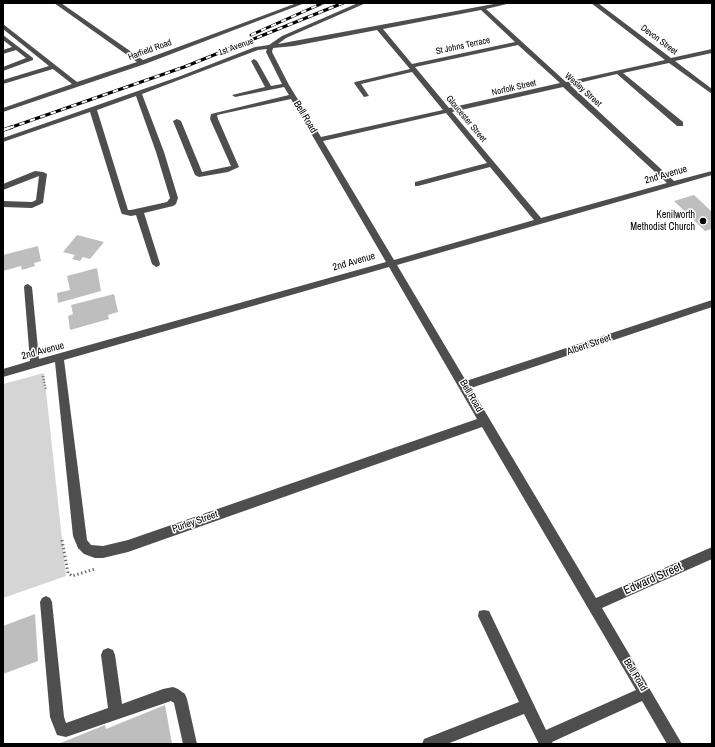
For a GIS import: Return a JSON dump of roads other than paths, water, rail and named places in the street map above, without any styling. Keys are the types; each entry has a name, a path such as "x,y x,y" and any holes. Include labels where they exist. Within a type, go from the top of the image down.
{"street":[{"path":"57,3 143,63"},
{"name":"Harfield Road","path":"3,110 143,63 302,3"},
{"path":"270,47 284,38 363,3"},
{"path":"462,3 470,10"},
{"name":"1st Avenue","path":"3,140 138,93 257,48 379,28 508,3"},
{"name":"Devon Street","path":"594,3 712,92"},
{"name":"Wesley Street","path":"482,8 564,86 673,184"},
{"path":"3,26 78,86"},
{"name":"Gloucester Street","path":"379,28 540,222"},
{"path":"3,37 30,58 30,60 3,69"},
{"name":"St Johns Terrace","path":"366,96 357,82 519,43"},
{"name":"Bell Road","path":"270,47 269,52 286,85 676,744"},
{"path":"3,52 17,48"},
{"name":"Norfolk Street","path":"319,140 564,86 712,51"},
{"path":"254,62 269,88"},
{"path":"3,82 53,67"},
{"path":"619,73 680,124"},
{"path":"235,95 286,85"},
{"path":"93,109 123,210 127,214 170,204 173,202 174,198 160,152 138,93"},
{"path":"177,121 199,175 228,170 235,167 235,165 214,119 214,114 293,96"},
{"path":"418,184 492,164"},
{"path":"3,187 38,173 43,174 40,201 38,203 32,205 3,204"},
{"name":"2nd Avenue","path":"3,373 36,369 59,358 392,262 712,173"},
{"path":"139,212 156,264"},
{"path":"28,287 36,369"},
{"name":"Albert Street","path":"465,386 712,303"},
{"name":"Purley Street","path":"59,358 79,536 82,544 88,550 95,552 103,552 128,546 485,420"},
{"name":"Edward Street","path":"594,605 712,553"},
{"path":"46,602 58,718 62,730 66,730 163,696 173,694 178,696 180,700 190,744"},
{"path":"484,616 545,741 645,693"},
{"path":"108,655 116,713"},
{"path":"428,744 527,706"}],"railway":[{"path":"251,35 323,3"},
{"path":"9,128 184,67 343,3"},
{"path":"3,130 9,128"}],"place":[{"name":"Kenilworth Methodist Church","path":"703,221"}]}
